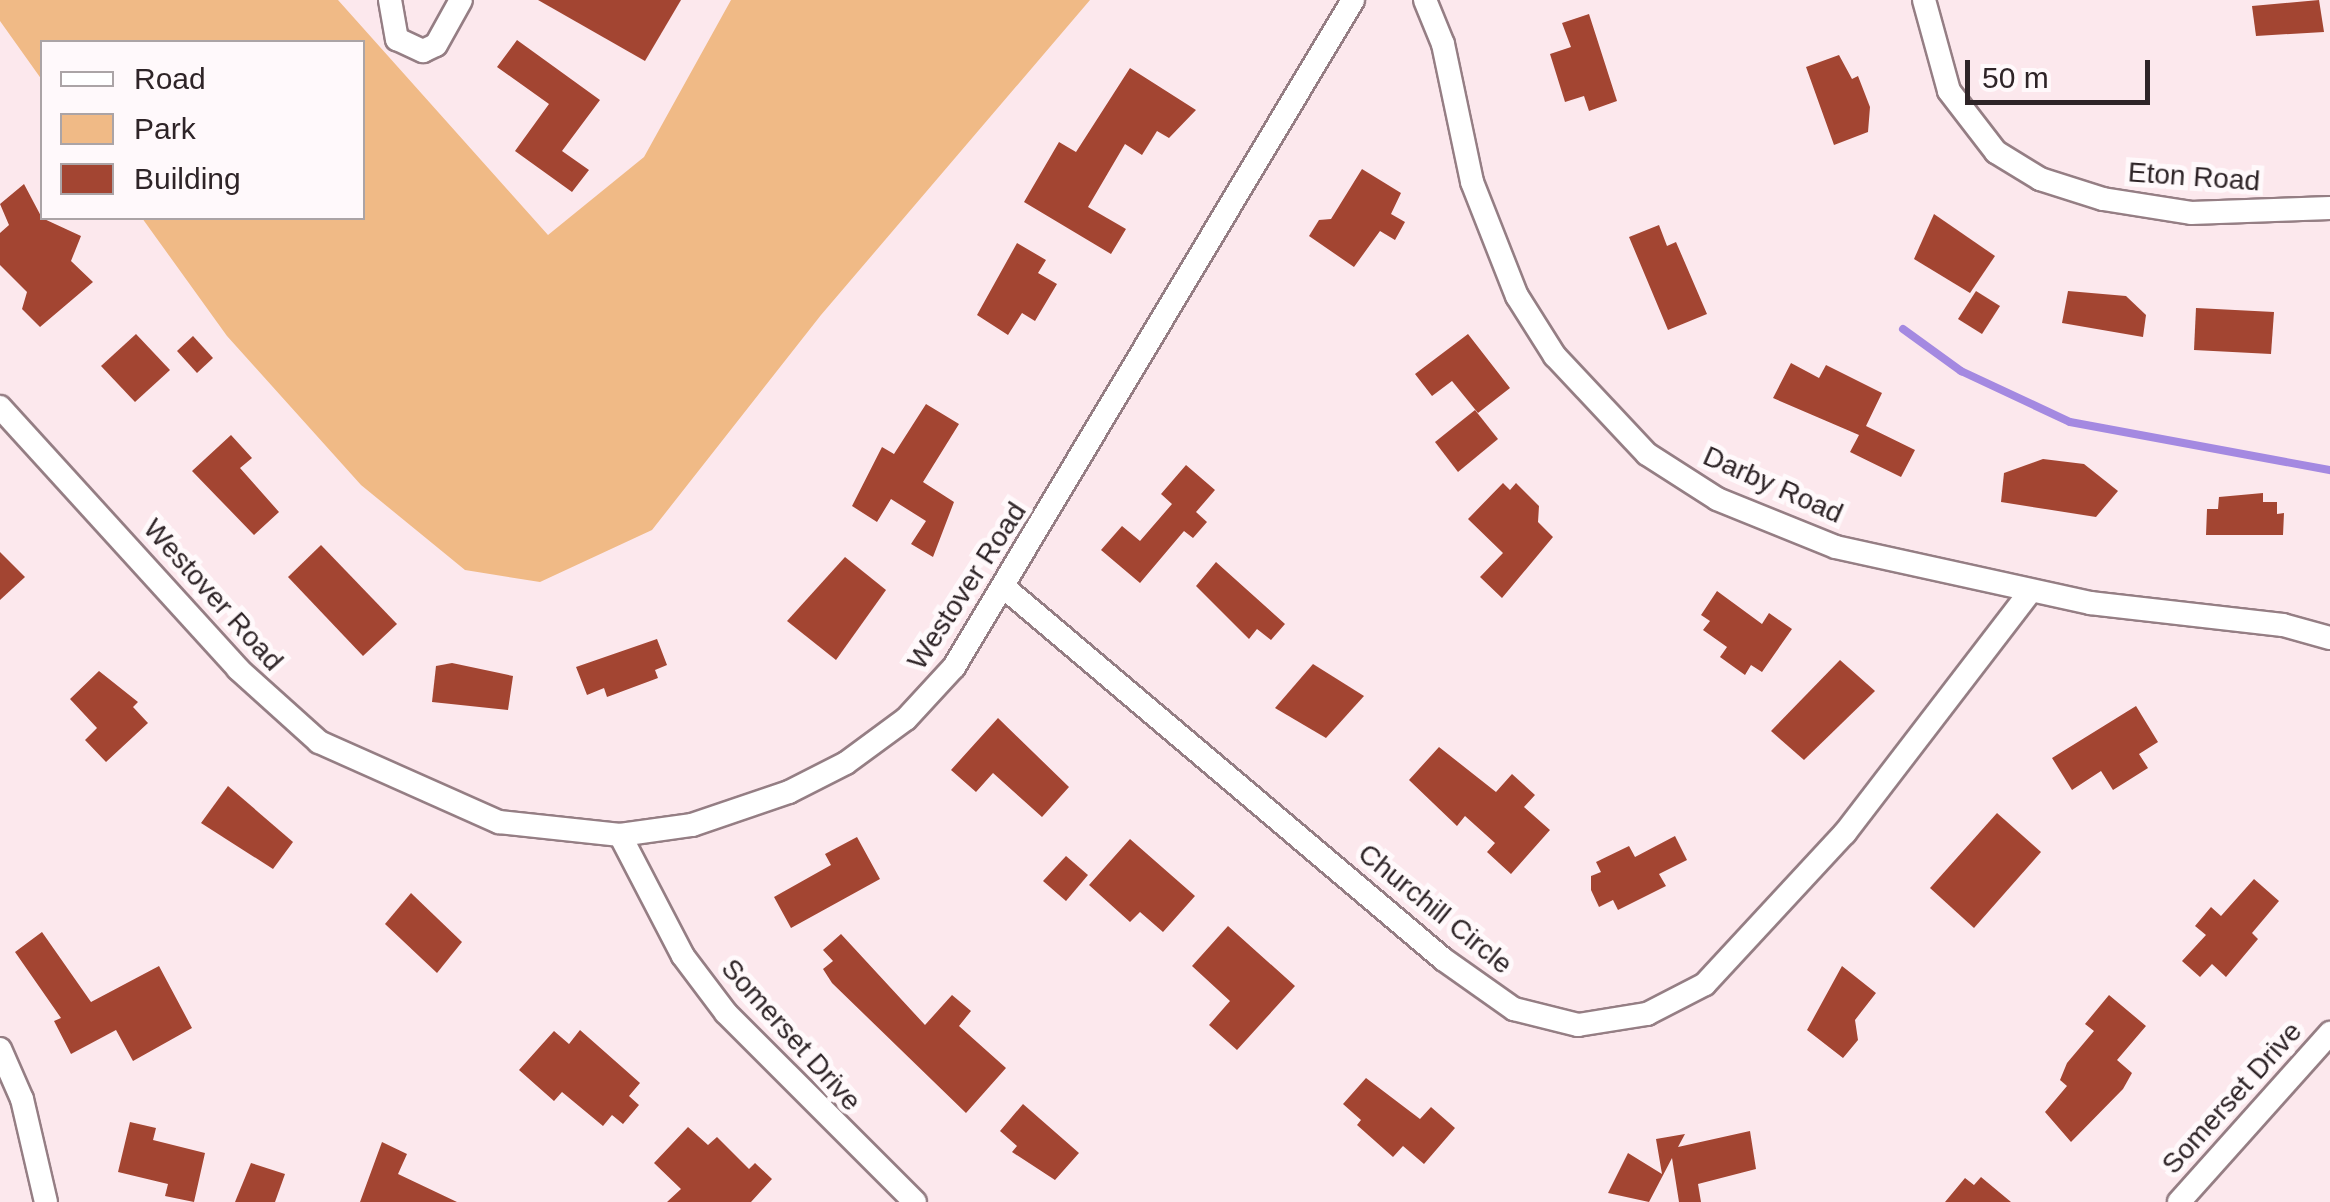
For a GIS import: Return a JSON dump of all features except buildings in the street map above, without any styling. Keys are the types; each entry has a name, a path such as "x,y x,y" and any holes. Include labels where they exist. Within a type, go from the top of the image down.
{"street":[{"path":"390,0 397,39 423,51 436,45 462,0"},
{"name":"Westover Road","path":"0,408 238,670 319,742 466,812 620,835 729,814 846,762 931,696 1006,589 1352,0"},
{"name":"Darby Road","path":"1426,0 1443,44 1472,182 1517,296 1555,356 1624,433 1704,492 1800,536 2030,592 2283,624 2330,638"},
{"name":"Eton Road","path":"1924,0 1949,91 1996,152 2040,178 2147,208 2330,208"},
{"name":"Churchill Circle","path":"1006,589 1443,959 1514,1009 1578,1025 1647,1014 1706,984 1845,833 2030,592"},
{"name":"Somerset Drive","path":"620,835 683,956 726,1013 915,1202"},
{"name":"Somerset Drive","path":"2179,1202 2330,1033"},
{"path":"0,1049 22,1099 46,1202"}],"green space":[{"path":"0,0 338,0 548,235 644,157 731,0 1090,0 821,315 652,530 540,582 465,570 361,485 227,336 143,220 365,220 365,40 40,40 40,77 0,21"}],"waterway":[{"path":"1903,329 1961,371 2070,422 2330,470"}]}
